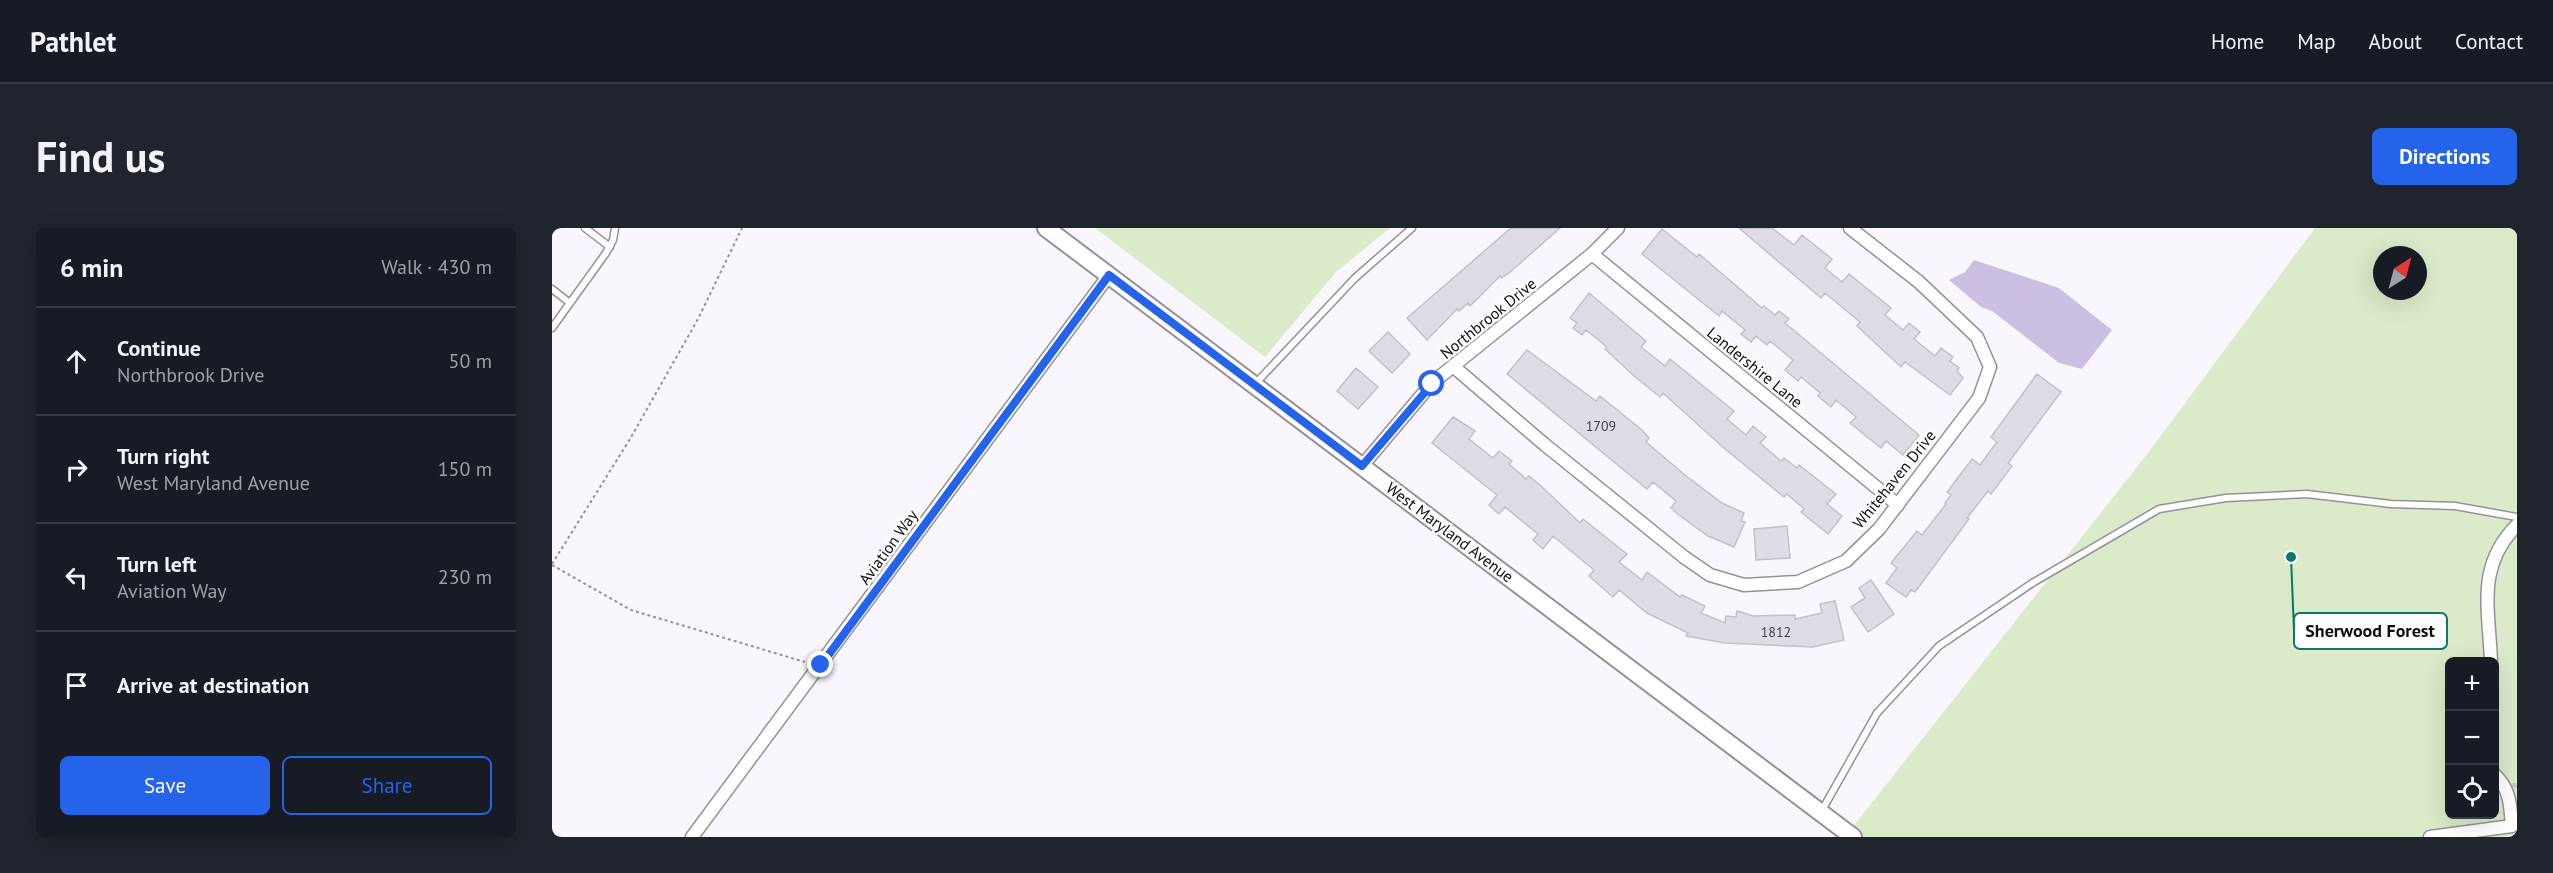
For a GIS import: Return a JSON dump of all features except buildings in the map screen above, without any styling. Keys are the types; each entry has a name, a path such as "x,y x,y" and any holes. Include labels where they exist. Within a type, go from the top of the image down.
{"street":[{"name":"West Maryland Avenue","path":"1046,228 1853,837"},
{"name":"Northbrook Drive","path":"1362,466 1432,384 1592,254 1618,228"},
{"name":"Whitehaven Drive","path":"1454,367 1563,459 1710,575 1744,585 1798,582 1846,561 1879,529 1979,398 1990,367 1977,337 1919,282 1850,228"},
{"name":"Landershire Lane","path":"1592,254 1898,505"},
{"name":"Aviation Way","path":"692,837 1109,275"},
{"path":"2491,657 2488,576 2498,546 2517,525"},
{"path":"2430,837 2512,826 2511,800 2507,789 2499,780"}],"lane":[{"path":"585,228 610,247"},
{"path":"552,328 610,247 615,228"},
{"path":"1255,384 1355,278 1412,228"},
{"path":"552,289 570,303"},
{"path":"1820,812 1877,713 1939,645 2034,582 2159,509 2226,498 2307,494 2391,504 2456,506 2517,517"}],"path":[{"path":"742,228 698,319 630,439 552,565 631,610 781,657 821,665"}],"green space":[{"path":"1095,228 1390,228 1336,272 1265,357"},
{"path":"2315,228 2517,228 2517,837 1852,837 1848,833 2148,453"}],"shaded area":[{"path":"1974,260 2059,288 2112,330 2082,369 2059,363 1992,311 1981,307 1949,280 1965,272"}],"place":[{"name":"Sherwood Forest","path":"2291,557"}],"route":[{"path":"821,665 1109,275 1362,466 1432,384"}]}
